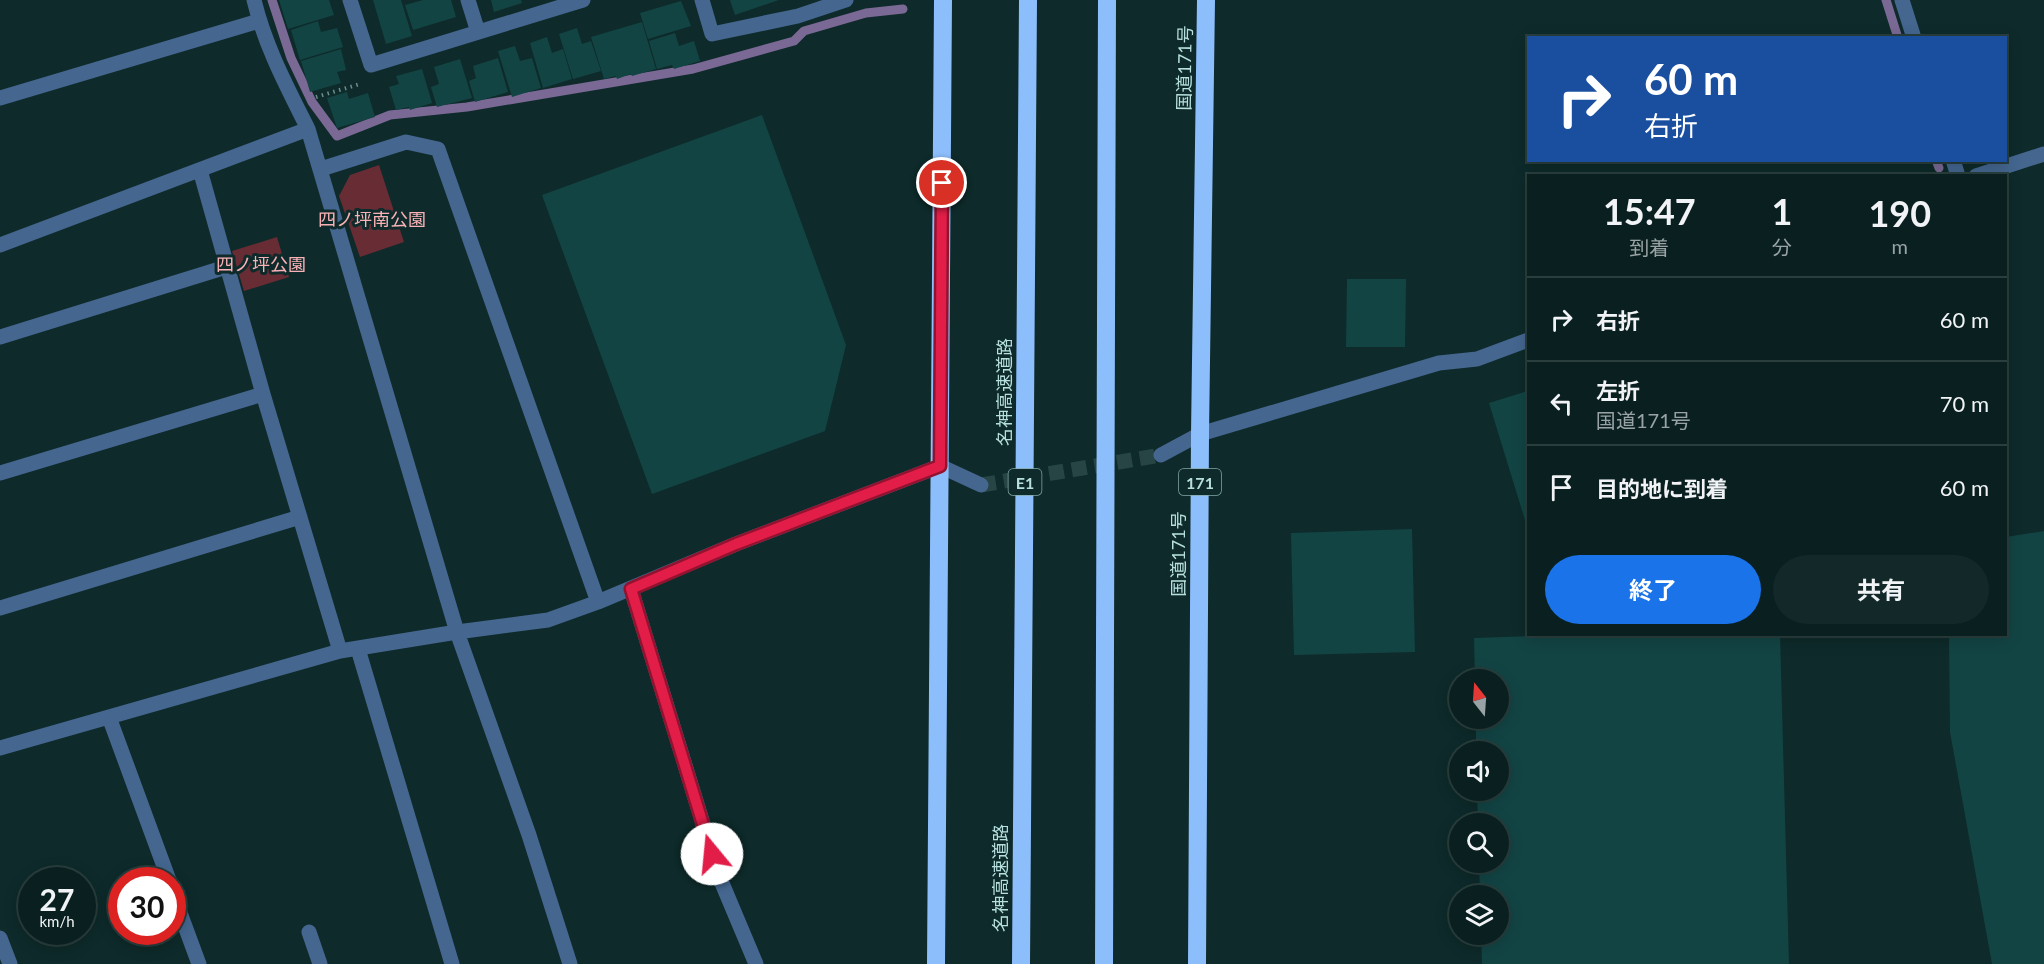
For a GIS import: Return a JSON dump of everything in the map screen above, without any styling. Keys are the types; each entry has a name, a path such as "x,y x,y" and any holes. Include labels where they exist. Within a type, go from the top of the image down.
{"highway":[{"path":"936,964 943,0"},
{"name":"名神高速道路","path":"1021,964 1028,0"},
{"path":"1104,964 1107,0"},
{"name":"国道171号","path":"1197,964 1200,434 1206,0"}],"street":[{"path":"254,0 259,21 276,65 308,129 457,632 529,835 570,964"},
{"path":"350,0 371,65 583,0"},
{"path":"468,0 478,32"},
{"path":"702,0 712,34 798,16 846,0"},
{"path":"1902,0 1913,36"},
{"path":"0,98 259,21"},
{"path":"0,245 308,129"},
{"path":"321,169 406,142 438,149 598,602"},
{"path":"1982,174 2044,154"},
{"path":"200,170 226,267 340,651"},
{"path":"0,337 226,267"},
{"path":"1161,455 1200,434 1439,363 1477,360 1527,340"},
{"path":"0,473 263,394"},
{"path":"0,748 340,651 548,620 631,589 736,544 940,466 981,485"},
{"path":"0,608 300,517"},
{"path":"631,589 719,876 756,964"},
{"path":"358,649 452,964"},
{"path":"109,717 164,867"},
{"path":"186,929 199,964"},
{"path":"309,932 320,964"},
{"path":"0,938 10,964"}],"path":[{"path":"312,98 361,84 371,65"}],"green space":[{"name":"四ノ坪南公園","path":"379,165 404,242 360,257 339,196 350,175"},
{"name":"四ノ坪公園","path":"277,237 289,277 244,291 232,251"}],"building":[{"path":"279,0 329,0 334,15 288,29"},
{"path":"373,0 401,0 412,36 386,44"},
{"path":"423,0 451,0 456,17 413,30 405,5"},
{"path":"491,0 521,0 522,3 494,12"},
{"path":"730,0 779,0 735,15"},
{"path":"681,1 691,26 648,39 640,13"},
{"path":"318,21 321,32 337,28 343,47 300,60 291,30"},
{"path":"642,22 656,69 617,79 616,76 604,79 591,37"},
{"path":"577,28 582,44 591,41 601,71 573,79 559,34"},
{"path":"675,33 679,46 694,41 700,61 674,69 672,65 657,69 649,41"},
{"path":"547,37 552,53 563,49 572,79 543,88 530,43"},
{"path":"515,46 520,61 532,58 541,88 512,97 498,51"},
{"path":"341,49 346,70 337,72 341,83 310,92 301,61"},
{"path":"498,58 508,92 475,102 469,81 476,78 473,66"},
{"path":"460,59 472,98 437,107 431,87 439,84 434,67"},
{"path":"422,69 432,103 410,110 409,107 396,110 389,87 399,84 396,76"},
{"path":"347,92 349,99 368,93 375,117 337,128 327,98"},
{"path":"762,115 846,345 825,431 652,494 542,195"},
{"path":"1347,279 1406,279 1405,347 1346,347"},
{"path":"1527,391 1527,527 1489,403"},
{"path":"1412,529 1415,652 1294,655 1291,533"},
{"path":"2044,531 2044,964 1992,964 1950,732 1949,636 2007,636 2007,537"},
{"path":"1780,636 1789,964 1482,964 1481,945 1509,945 1509,885 1480,885 1479,873 1509,873 1509,813 1478,813 1477,801 1509,801 1509,741 1476,741 1476,729 1509,729 1509,669 1475,669 1474,638"}],"waterway":[{"path":"272,0 291,58 312,102 337,136 390,115 467,107 693,69 794,41 804,31 866,13 903,9"},
{"path":"1886,0 1897,36"},
{"path":"1937,162 1939,168"}],"tunnel":[{"path":"981,485 1161,455"}],"route":[{"path":"712,854 631,589 736,544 940,466 942,183"}]}
